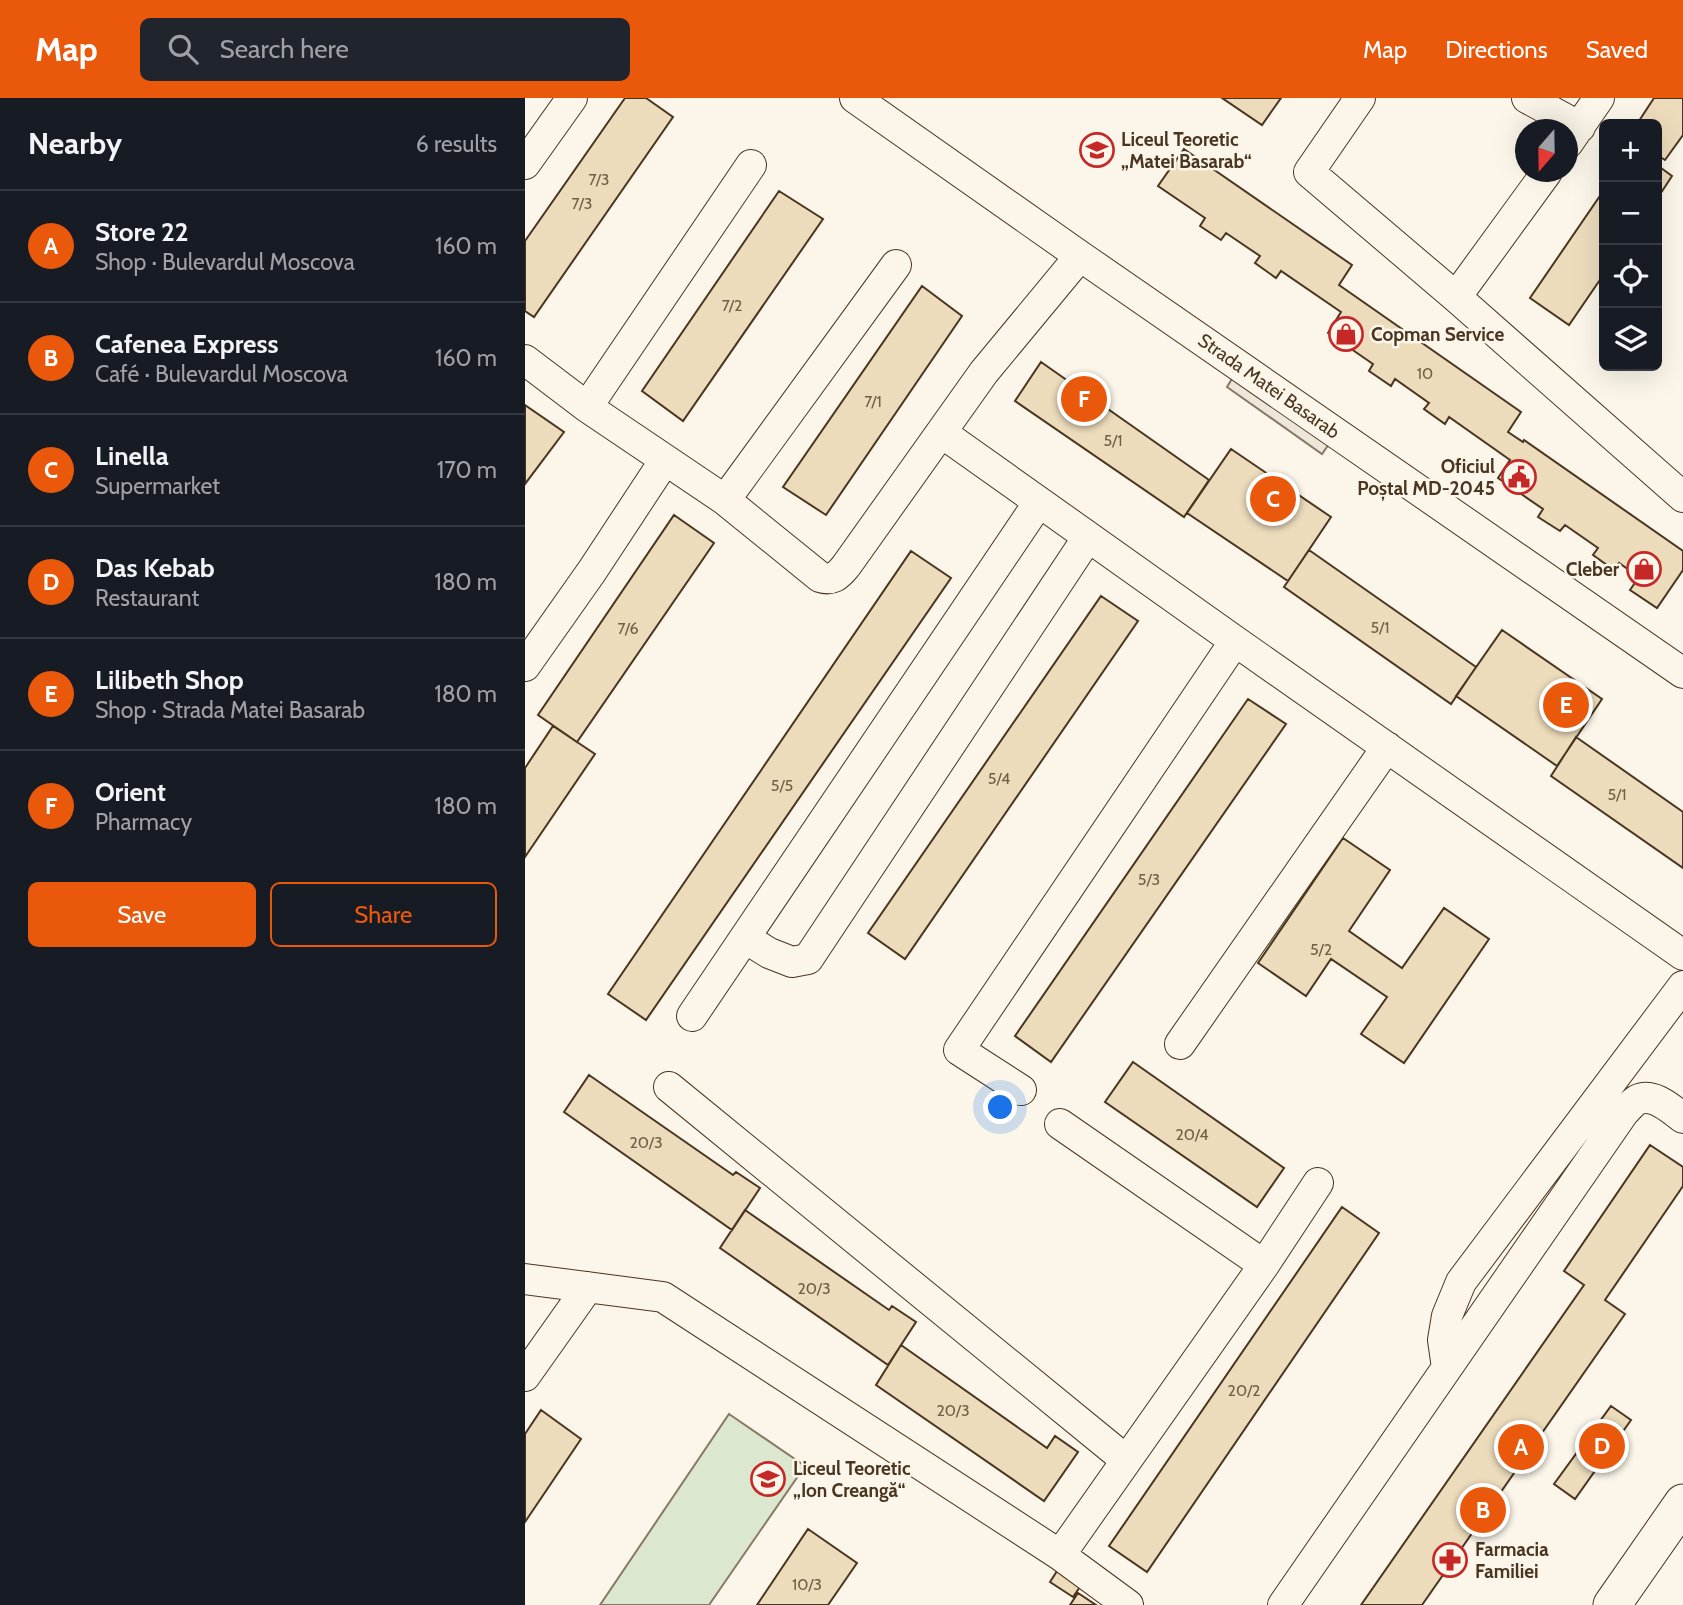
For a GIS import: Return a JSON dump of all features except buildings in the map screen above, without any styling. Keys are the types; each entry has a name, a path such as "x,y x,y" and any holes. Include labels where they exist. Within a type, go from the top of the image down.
{"main road":[{"path":"1612,1605 1683,1503"}],"street":[{"path":"525,164 572,98"},
{"name":"Strada Matei Basarab","path":"855,98 1080,256 1678,660"},
{"path":"1360,98 1309,172 1683,497"},
{"path":"1527,98 1554,119"},
{"path":"1578,129 1599,98"},
{"path":"587,407 751,164"},
{"path":"1456,297 1540,182"},
{"path":"525,360 587,407 725,500 820,577 832,579 846,566 984,372 1080,256"},
{"path":"725,500 896,265"},
{"path":"942,433 1683,955"},
{"path":"525,666 593,571 665,460"},
{"path":"692,1016 1039,502"},
{"path":"745,938 769,953 792,962 808,960 1088,537"},
{"path":"1021,1090 959,1050 1235,641"},
{"path":"1180,1044 1387,747"},
{"path":"1447,1368 1443,1340 1447,1316 1461,1282 1683,986"},
{"path":"669,1087 1126,1460"},
{"path":"1283,1605 1624,1112 1635,1101 1645,1098 1657,1100 1683,1118"},
{"path":"1060,1124 1264,1265"},
{"path":"1060,1555 1264,1265 1318,1183"},
{"path":"525,1279 663,1297 1060,1555 1128,1605"},
{"path":"525,1376 588,1287"}],"green space":[{"path":"729,1414 805,1466 709,1605 600,1605"}],"shaded area":[{"path":"1235,374 1331,441 1322,454 1227,387"}],"place":[{"name":"Liceul Teoretic „Matei Basarab“","path":"1097,150"},
{"name":"Copman Service","path":"1346,334"},
{"name":"Orient","path":"1084,399"},
{"name":"Oficiul Poștal MD-2045","path":"1519,477"},
{"name":"Linella","path":"1273,499"},
{"name":"Cleber","path":"1644,569"},
{"name":"Lilibeth Shop","path":"1566,705"},
{"name":"Das Kebab","path":"1602,1446"},
{"name":"Store 22","path":"1521,1447"},
{"name":"Liceul Teoretic „Ion Creangă“","path":"768,1479"},
{"name":"Cafenea Express","path":"1483,1510"},
{"name":"Farmacia Familiei","path":"1450,1560"}]}
